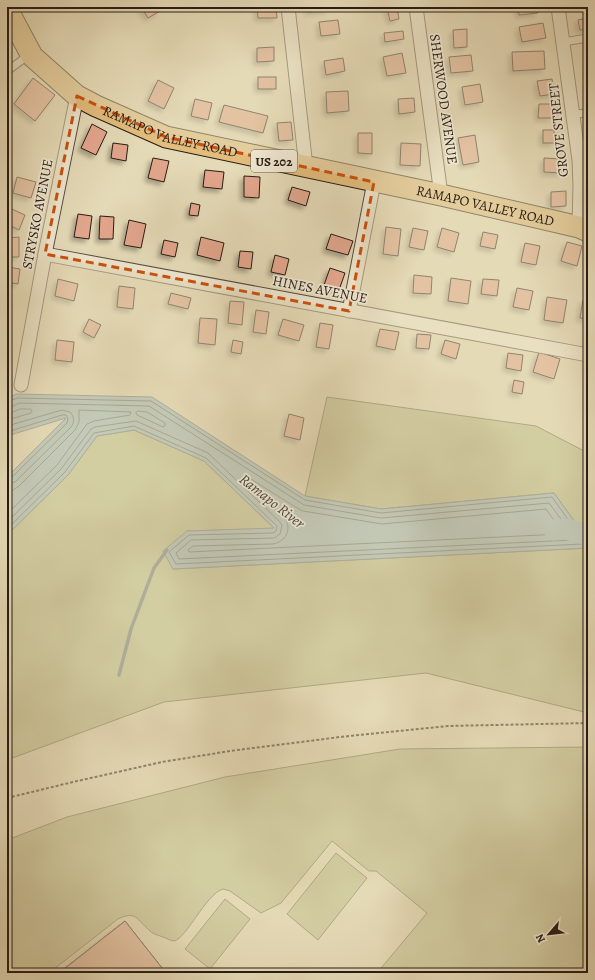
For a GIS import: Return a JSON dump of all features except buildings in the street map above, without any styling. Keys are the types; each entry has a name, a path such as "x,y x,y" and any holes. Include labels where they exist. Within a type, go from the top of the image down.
{"main road":[{"name":"RAMAPO VALLEY ROAD","path":"7,9 30,53 77,96 166,137 441,196 584,229"}],"street":[{"path":"288,7 306,168"},
{"name":"SHERWOOD AVENUE","path":"416,7 441,196"},
{"name":"GROVE STREET","path":"558,7 579,160 584,229"},
{"name":"STRYSKO AVENUE","path":"21,385 45,254 77,96"},
{"path":"349,311 374,182"},
{"name":"HINES AVENUE","path":"45,254 588,355"}],"lane":[{"path":"563,42 588,38"},
{"path":"7,71 30,53"},
{"path":"573,114 588,113"}],"path":[{"path":"7,798 162,762 238,750 340,737 448,726 588,723"}],"highlighted area":[{"path":"77,96 166,137 374,182 349,311 45,254"}],"green space":[{"path":"327,397 536,426 588,453 588,540 554,493 381,509 305,496"},
{"path":"134,430 204,461 275,529 187,531 173,569 588,548 588,713 426,673 164,702 7,760 7,535 68,475 97,436"},
{"path":"588,747 588,973 377,973 427,913 376,871 369,871 332,841 281,903 261,913 230,891 223,889 210,899 185,932 174,941 152,932 136,917 124,916 118,919 49,973 7,973 7,840 67,817 225,777 400,749"},
{"path":"336,853 367,878 318,940 287,914"},
{"path":"225,899 250,919 210,969 185,949"}],"water":[{"path":"16,394 152,397 305,496 381,509 554,493 588,540 588,548 173,569 163,551 187,531 274,528 204,461 134,430 97,436 68,475 7,535 7,477 66,418 7,436 7,399"}],"waterway":[{"name":"Ramapo River","path":"554,530 566,529 588,535"},
{"path":"119,675 131,629 154,568 167,550"}]}
